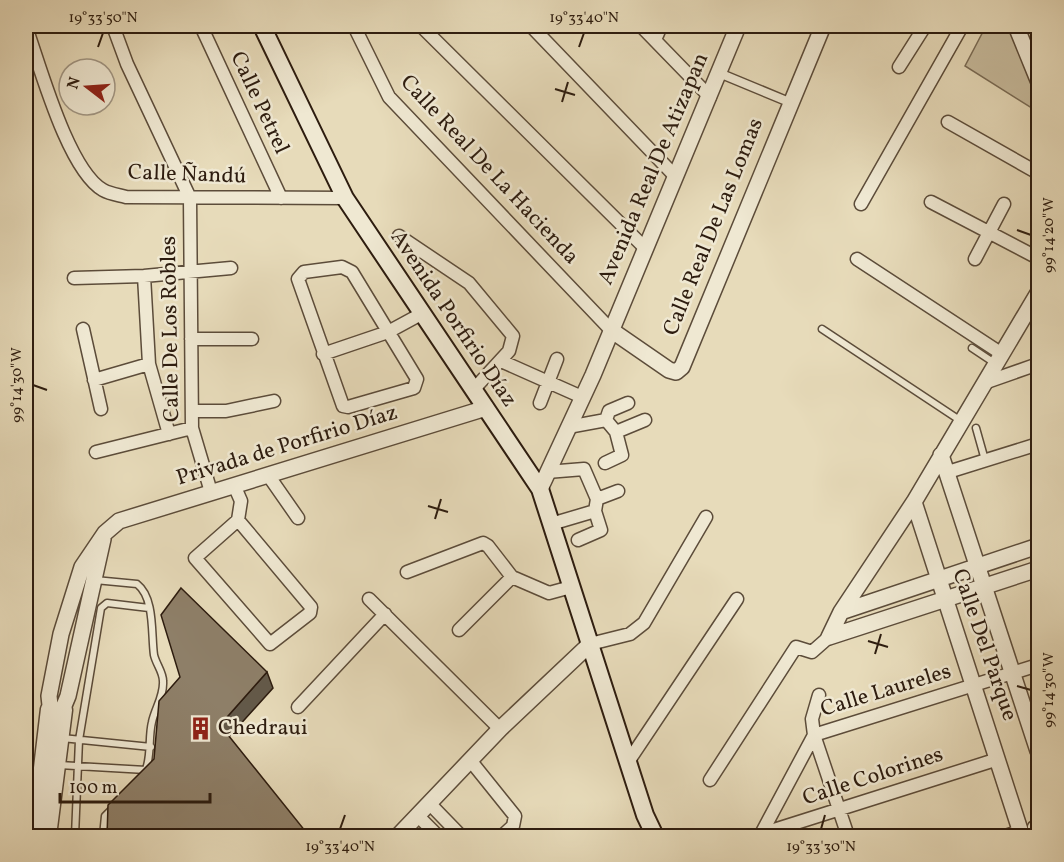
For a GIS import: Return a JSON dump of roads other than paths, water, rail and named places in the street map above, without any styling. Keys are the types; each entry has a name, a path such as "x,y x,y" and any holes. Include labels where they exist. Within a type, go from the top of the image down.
{"main road":[{"name":"Avenida Porfirio Díaz","path":"262,26 345,198 540,489 653,835"}],"street":[{"path":"113,26 127,64 190,198"},
{"name":"Calle Petrel","path":"201,26 281,198"},
{"name":"Calle Real De La Hacienda","path":"354,26 388,97 610,330"},
{"path":"422,26 645,248"},
{"path":"531,26 676,177"},
{"path":"641,26 710,97"},
{"path":"655,39 661,26"},
{"name":"Avenida Real De Atizapan","path":"540,489 582,397 738,26"},
{"name":"Calle Real De Las Lomas","path":"610,330 669,370 676,372 682,366 789,102 823,26"},
{"path":"899,67 925,26"},
{"path":"861,204 962,26"},
{"path":"1016,26 1038,80"},
{"name":"Calle Ñandú","path":"26,27 70,146 90,178 104,190 126,197 345,198"},
{"path":"720,72 789,102"},
{"path":"948,122 1038,172"},
{"name":"Calle De Los Robles","path":"190,198 192,428 211,492"},
{"path":"931,202 1038,258"},
{"path":"975,259 1004,204"},
{"path":"399,236 478,291 513,336 509,351 474,389"},
{"path":"857,259 999,359"},
{"path":"74,278 144,276 231,268"},
{"path":"347,268 388,332 417,379 414,388 348,407 342,406 298,279 304,272 347,268"},
{"path":"144,276 149,364 169,434"},
{"path":"710,780 796,647 812,652 829,637 841,612 914,502 1038,293"},
{"path":"323,354 388,332 423,313"},
{"path":"83,329 101,409"},
{"path":"191,339 252,339"},
{"path":"540,403 557,359"},
{"path":"501,361 582,397"},
{"path":"94,380 149,364"},
{"path":"984,383 1038,364"},
{"path":"192,411 226,411 274,401"},
{"path":"606,420 609,411 628,404"},
{"name":"Privada de Porfirio Díaz","path":"29,837 35,810 54,666 82,567 105,533 119,521 486,408"},
{"path":"568,427 606,420"},
{"path":"605,463 622,455 616,432 606,420"},
{"path":"616,432 645,420"},
{"path":"96,452 192,428"},
{"path":"948,472 1038,444"},
{"path":"941,455 1038,748"},
{"path":"548,472 584,469 596,505 600,530 598,533 578,540"},
{"path":"268,475 297,518"},
{"path":"234,485 241,501 238,520 195,558 270,644 310,613 311,607 238,520"},
{"path":"551,524 596,505 618,490"},
{"name":"Calle Del Parque","path":"914,502 998,759 1029,830"},
{"path":"398,837 500,729 590,644 630,634 644,623 706,517"},
{"path":"41,837 58,736 91,603 105,533"},
{"path":"407,572 483,543 512,577 549,593 572,587"},
{"path":"841,612 1038,546"},
{"path":"829,637 1038,569"},
{"path":"459,630 512,577"},
{"path":"73,597 83,593 91,603"},
{"path":"369,599 500,729"},
{"path":"628,762 737,599"},
{"path":"298,707 385,614"},
{"name":"Calle Laureles","path":"814,735 1038,665"},
{"path":"819,695 812,719 814,735 848,837"},
{"path":"49,696 55,714 59,765 50,837"},
{"path":"55,714 68,696"},
{"path":"760,836 814,735"},
{"name":"Calle Colorines","path":"760,836 998,759"},
{"path":"470,760 515,816 513,826 502,837"},
{"path":"429,803 461,837"},
{"path":"417,815 438,837"},
{"path":"1005,837 1029,830"}],"lane":[{"path":"822,329 961,421"},
{"path":"972,348 999,359"},
{"path":"976,428 985,461"},
{"path":"95,580 137,584 142,588 149,608 154,657 164,682 152,723 151,747 146,770 141,778"},
{"path":"75,837 79,740 101,608 107,603 149,608"},
{"path":"58,736 151,747"},
{"path":"59,765 146,770"},
{"path":"103,837 105,816 122,800"}],"place":[{"name":"Chedraui","path":"200,728"}]}
